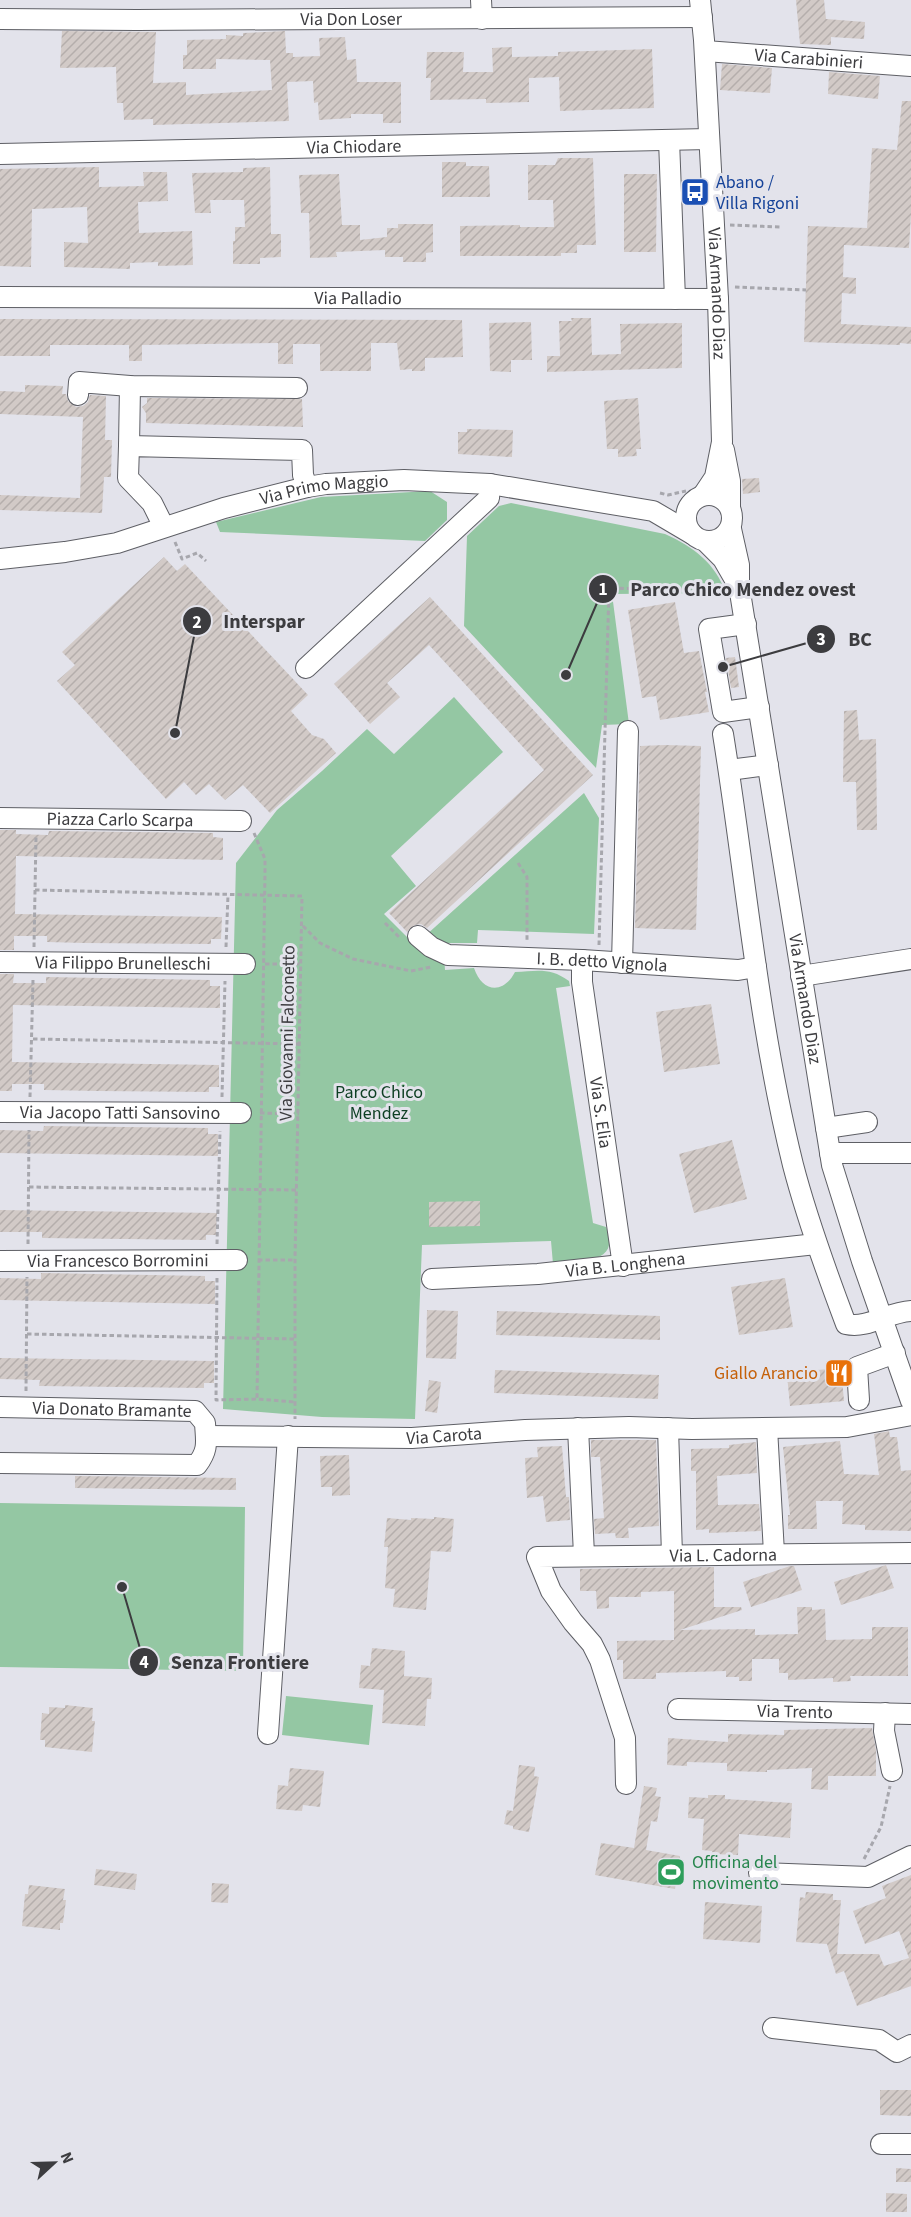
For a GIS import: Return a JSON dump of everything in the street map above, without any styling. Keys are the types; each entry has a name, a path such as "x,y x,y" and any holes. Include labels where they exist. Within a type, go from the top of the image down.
{"street":[{"name":"Via Don Loser","path":"0,19 481,10 701,9"},
{"name":"Via Armando Diaz","path":"696,495 715,477 722,442 726,293 709,139 701,9"},
{"name":"Via Carabinieri","path":"705,51 911,66"},
{"name":"Via Chiodare","path":"0,154 709,139"},
{"path":"669,140 675,298"},
{"name":"Via Palladio","path":"0,297 675,298 726,293"},
{"path":"78,395 79,382 130,386 297,388"},
{"path":"130,386 128,478 152,503 169,532"},
{"name":"Via Armando Diaz","path":"722,442 730,481 730,507"},
{"path":"129,446 302,450 303,475 307,487"},
{"name":"Via Primo Maggio","path":"0,559 65,552 169,532 224,508 326,484 404,480 490,484 656,502 696,495"},
{"path":"306,668 489,498 490,484"},
{"path":"696,495 719,496 730,507 733,514 731,529 716,541 699,538 686,518 696,495"},
{"name":"Via Primo Maggio","path":"656,502 699,538"},
{"name":"Via Armando Diaz","path":"731,529 739,565 739,586 831,1159 861,1261 911,1401"},
{"name":"Via Armando Diaz","path":"699,538 723,559 739,586"},
{"path":"746,624 709,628 723,712 759,707"},
{"path":"622,963 628,731"},
{"path":"723,734 756,967 793,1163 816,1244 846,1324 858,1327 882,1317 911,1311"},
{"path":"729,770 768,765"},
{"name":"Piazza Carlo Scarpa","path":"0,818 241,821"},
{"path":"418,936 442,959"},
{"name":"I. B. detto Vignola","path":"442,959 582,960 738,970 756,967"},
{"path":"801,976 911,959"},
{"name":"Via S. Elia","path":"582,960 582,982 623,1266"},
{"name":"Via Filippo Brunelleschi","path":"0,962 255,964"},
{"name":"Via Jacopo Tatti Sansovino","path":"0,1112 231,1113"},
{"path":"826,1128 867,1122"},
{"path":"831,1159 911,1153"},
{"path":"831,1159 849,1164 911,1166"},
{"name":"Via B. Longhena","path":"432,1279 538,1274 816,1244"},
{"name":"Via Francesco Borromini","path":"0,1261 237,1260"},
{"path":"859,1400 857,1367 895,1353"},
{"name":"Via Donato Bramante","path":"0,1407 195,1411 205,1423 206,1436"},
{"name":"Via Carota","path":"206,1436 412,1438 578,1428 847,1427 911,1415"},
{"path":"578,1428 584,1555"},
{"path":"668,1428 672,1555"},
{"path":"767,1428 774,1553"},
{"path":"0,1463 197,1465 205,1454 206,1436"},
{"path":"268,1734 292,1436"},
{"name":"Via L. Cadorna","path":"626,1784 625,1738 600,1660 592,1644 551,1591 537,1557 911,1553"},
{"name":"Via Trento","path":"678,1709 911,1713"},
{"path":"885,1713 884,1731 892,1771"},
{"path":"759,1873 868,1877 911,1856"},
{"path":"773,2028 879,2040 904,2049"},
{"path":"881,2144 911,2144"}],"path":[{"path":"731,225 780,227"},
{"path":"726,293 806,290"},
{"path":"656,502 668,495 687,491 696,495"},
{"path":"169,532 182,559 197,553 206,561"},
{"path":"241,821 253,831 265,859 265,896 255,964 263,1043 257,1399"},
{"path":"518,863 527,877 527,958"},
{"name":"Via Giovanni Falconetto","path":"35,890 302,896 295,1260 295,1402 292,1436"},
{"path":"228,895 223,1043 231,1113 217,1190 216,1400 257,1399 295,1402"},
{"path":"302,925 320,943 353,959 411,971 433,967 442,959"},
{"path":"255,964 302,964"},
{"path":"33,1039 300,1044"},
{"path":"231,1113 299,1114"},
{"path":"29,1187 297,1190"},
{"path":"237,1260 295,1260"},
{"path":"27,1334 295,1339"},
{"path":"858,1877 860,1866 881,1827 892,1771"}],"green space":[{"path":"430,491 447,502 447,520 425,541 220,532 216,522 321,497"},
{"path":"511,503 665,534 685,544 702,557 716,573 726,593 612,594 629,724 602,725 596,768 464,626 467,536 499,506"},
{"name":"Parco Chico Mendez","path":"454,697 503,752 391,856 416,886 384,914 415,945 584,793 599,818 594,934 478,930 477,943 443,943 445,970 474,968 482,982 493,988 505,984 515,972 549,972 569,981 570,986 556,988 593,1223 606,1227 609,1239 608,1248 603,1255 595,1259 553,1264 551,1241 422,1245 415,1419 322,1417 223,1409 236,863 277,810 367,729 394,754"},
{"path":"0,1503 245,1507 243,1671 0,1667"},
{"path":"286,1696 373,1705 369,1745 282,1735"}],"building":[{"path":"796,0 824,0 826,19 865,22 864,39 831,37 831,45 800,44"},
{"path":"62,31 156,32 153,83 186,82 186,95 272,90 270,60 216,59 216,69 183,69 183,55 187,55 187,40 226,39 226,35 243,36 243,33 285,31 286,53 293,53 293,57 320,56 319,38 345,37 347,60 356,59 357,82 401,82 401,123 383,123 383,114 351,114 351,118 319,120 318,102 314,103 313,81 287,82 289,121 153,125 153,119 124,120 123,103 117,103 116,67 60,68"},
{"path":"512,47 512,57 558,56 558,52 652,49 654,108 560,111 559,77 529,78 529,102 486,103 486,99 430,100 431,78 426,78 427,52 464,52 463,72 493,72 492,48"},
{"path":"722,64 772,68 770,93 720,90"},
{"path":"829,72 880,76 878,99 828,94"},
{"path":"902,101 911,101 909,248 844,245 843,277 856,278 856,294 842,293 841,324 911,327 911,344 804,342 808,226 867,228 872,148 897,150"},
{"path":"558,158 593,158 596,245 577,245 577,253 561,253 561,256 460,256 460,226 554,227 553,200 528,200 528,165 555,165"},
{"path":"442,162 466,162 466,166 489,166 490,197 442,197"},
{"path":"99,167 99,187 144,186 143,172 167,172 168,201 138,202 139,233 192,231 193,265 158,266 158,262 130,263 130,269 64,267 64,242 88,243 87,207 32,209 31,267 0,266 0,169"},
{"path":"270,167 271,234 281,234 281,257 260,258 260,264 233,264 235,227 245,227 244,200 210,200 211,213 195,213 192,173 243,172 243,168"},
{"path":"339,174 342,225 360,225 360,240 387,237 387,228 398,228 398,224 433,224 433,252 426,253 426,262 403,262 403,257 385,257 385,250 336,252 337,257 310,258 309,213 301,213 299,175"},
{"path":"624,174 657,174 656,252 624,252"},
{"path":"571,318 591,318 592,355 621,354 620,324 682,323 682,368 547,372 547,356 560,356 559,321 572,321"},
{"path":"0,319 462,320 463,357 425,358 425,371 400,370 397,343 371,343 371,371 320,371 320,344 293,344 293,364 278,364 278,343 142,345 142,361 129,361 129,345 50,345 50,356 0,356"},
{"path":"531,322 532,360 511,360 511,372 490,371 489,323"},
{"path":"25,385 63,386 62,394 66,394 68,401 76,407 88,402 90,395 106,396 105,440 112,440 111,477 104,477 102,513 0,510 0,495 80,498 83,417 0,414 0,391 25,392"},
{"path":"147,398 302,399 303,427 146,423 146,413 142,407 147,403"},
{"path":"638,398 641,449 636,449 637,456 618,457 618,449 607,449 604,401"},
{"path":"467,429 513,430 512,457 458,454 458,432 467,432"},
{"path":"759,478 760,492 743,494 742,479"},
{"path":"164,557 177,571 185,564 308,695 291,711 312,735 324,739 336,753 270,813 243,785 225,800 209,784 196,795 184,782 166,799 57,681 75,665 62,652"},
{"path":"430,597 593,775 427,928 421,924 415,925 407,932 389,913 544,770 429,645 387,683 400,697 370,724 334,684"},
{"path":"675,602 684,653 699,651 709,712 660,720 656,696 642,698 628,610"},
{"path":"735,657 739,687 731,688 726,658"},
{"path":"857,710 859,740 876,739 877,830 857,830 856,782 843,782 844,711"},
{"path":"640,746 701,746 696,930 635,928"},
{"path":"0,830 16,830 16,834 48,835 49,831 213,833 213,837 223,838 223,860 16,856 15,914 222,917 221,939 211,939 211,944 84,943 47,942 47,936 14,936 14,950 0,950"},
{"path":"0,974 14,974 13,983 46,983 46,977 210,980 210,986 220,986 220,1008 13,1005 12,1062 219,1065 219,1087 209,1087 209,1092 98,1091 44,1090 44,1084 12,1084 12,1091 0,1091"},
{"path":"711,1004 720,1064 664,1072 656,1012"},
{"path":"44,1126 208,1128 208,1134 218,1134 218,1156 0,1153 0,1130 43,1131"},
{"path":"732,1140 747,1199 694,1213 679,1154"},
{"path":"480,1201 480,1226 429,1227 429,1202"},
{"path":"0,1210 217,1213 216,1235 206,1235 206,1240 42,1238 42,1232 0,1232"},
{"path":"41,1273 205,1276 205,1281 215,1281 215,1304 0,1300 0,1278 41,1279"},
{"path":"785,1278 793,1327 739,1335 731,1287"},
{"path":"427,1310 458,1311 456,1359 426,1358"},
{"path":"497,1311 660,1316 660,1340 496,1335"},
{"path":"0,1358 214,1361 214,1383 204,1383 204,1388 39,1386 40,1380 0,1379"},
{"path":"841,1368 844,1401 790,1406 787,1375"},
{"path":"495,1370 659,1375 658,1399 494,1393"},
{"path":"429,1380 441,1382 437,1413 425,1411"},
{"path":"889,1431 890,1437 897,1437 901,1471 911,1470 911,1531 865,1530 865,1525 842,1524 843,1501 816,1501 817,1529 788,1529 788,1515 790,1515 783,1447 840,1441 844,1474 879,1475 874,1434"},
{"path":"591,1440 656,1440 659,1526 628,1528 629,1538 616,1538 615,1533 595,1534 594,1519 604,1518 600,1457 591,1457"},
{"path":"756,1442 757,1473 717,1476 718,1505 759,1504 761,1531 709,1533 709,1529 696,1530 696,1471 691,1471 691,1449 729,1448 729,1445"},
{"path":"562,1446 570,1520 546,1522 543,1496 527,1498 525,1458 538,1457 537,1447"},
{"path":"349,1455 350,1495 332,1496 332,1487 321,1487 320,1456"},
{"path":"75,1476 236,1478 236,1490 75,1488"},
{"path":"434,1517 454,1519 451,1552 431,1551 426,1610 393,1607 395,1589 385,1588 388,1547 384,1547 387,1518 411,1520 411,1518 434,1519"},
{"path":"886,1565 894,1588 841,1605 834,1582"},
{"path":"794,1566 802,1590 751,1607 743,1582"},
{"path":"714,1567 714,1607 741,1607 742,1610 680,1630 755,1629 755,1635 798,1634 797,1607 812,1607 812,1610 825,1609 826,1640 872,1639 872,1627 908,1627 908,1676 850,1676 851,1681 833,1682 833,1678 788,1680 788,1673 779,1673 779,1659 752,1659 752,1681 739,1681 739,1677 726,1677 726,1671 656,1673 656,1679 623,1679 623,1660 617,1660 617,1641 674,1640 674,1591 641,1592 641,1597 609,1597 609,1608 597,1609 596,1591 580,1591 580,1569"},
{"path":"372,1648 405,1651 404,1676 432,1678 431,1699 427,1699 425,1726 382,1723 384,1690 359,1688 361,1665 370,1666"},
{"path":"65,1705 93,1708 92,1721 95,1721 92,1752 45,1747 45,1740 40,1740 42,1713 49,1714 49,1707 65,1708"},
{"path":"872,1728 876,1750 876,1776 828,1776 828,1790 811,1789 812,1768 767,1770 767,1772 727,1771 727,1763 687,1762 687,1766 667,1765 668,1738 728,1742 728,1734 784,1735 784,1730"},
{"path":"519,1765 535,1767 534,1776 539,1777 529,1832 513,1829 513,1826 504,1824 507,1810 513,1811"},
{"path":"290,1768 324,1771 320,1807 303,1805 302,1811 276,1809 278,1785 288,1786"},
{"path":"644,1786 657,1788 655,1796 661,1797 657,1822 651,1821 646,1850 680,1856 675,1889 595,1875 601,1843 634,1848"},
{"path":"708,1795 725,1795 725,1799 792,1803 790,1838 739,1834 738,1855 712,1854 712,1851 702,1850 704,1819 688,1818 689,1797 708,1798"},
{"path":"96,1869 137,1874 135,1890 94,1885"},
{"path":"911,1875 911,1986 857,2006 844,1971 836,1974 827,1944 796,1942 800,1897 805,1898 806,1892 833,1894 833,1900 841,1900 837,1954 879,1954 884,1966 909,1958 899,1931 865,1944 853,1911 886,1898 882,1886"},
{"path":"212,1883 229,1884 228,1903 211,1902"},
{"path":"29,1885 65,1889 63,1900 66,1900 60,1930 22,1926 25,1894 28,1894"},
{"path":"705,1902 762,1906 760,1943 703,1939"},
{"path":"880,2090 911,2090 911,2116 880,2115"},
{"path":"896,2168 911,2169 911,2182 896,2182"},
{"path":"886,2193 907,2194 907,2212 886,2212"}],"place":[{"name":"Abano / Villa Rigoni","path":"695,192"},
{"name":"BC","path":"723,667"},
{"name":"Parco Chico Mendez ovest","path":"566,675"},
{"name":"Interspar","path":"175,733"},
{"name":"Giallo Arancio","path":"839,1373"},
{"name":"Senza Frontiere","path":"122,1587"},
{"name":"Officina del movimento","path":"671,1872"}]}
